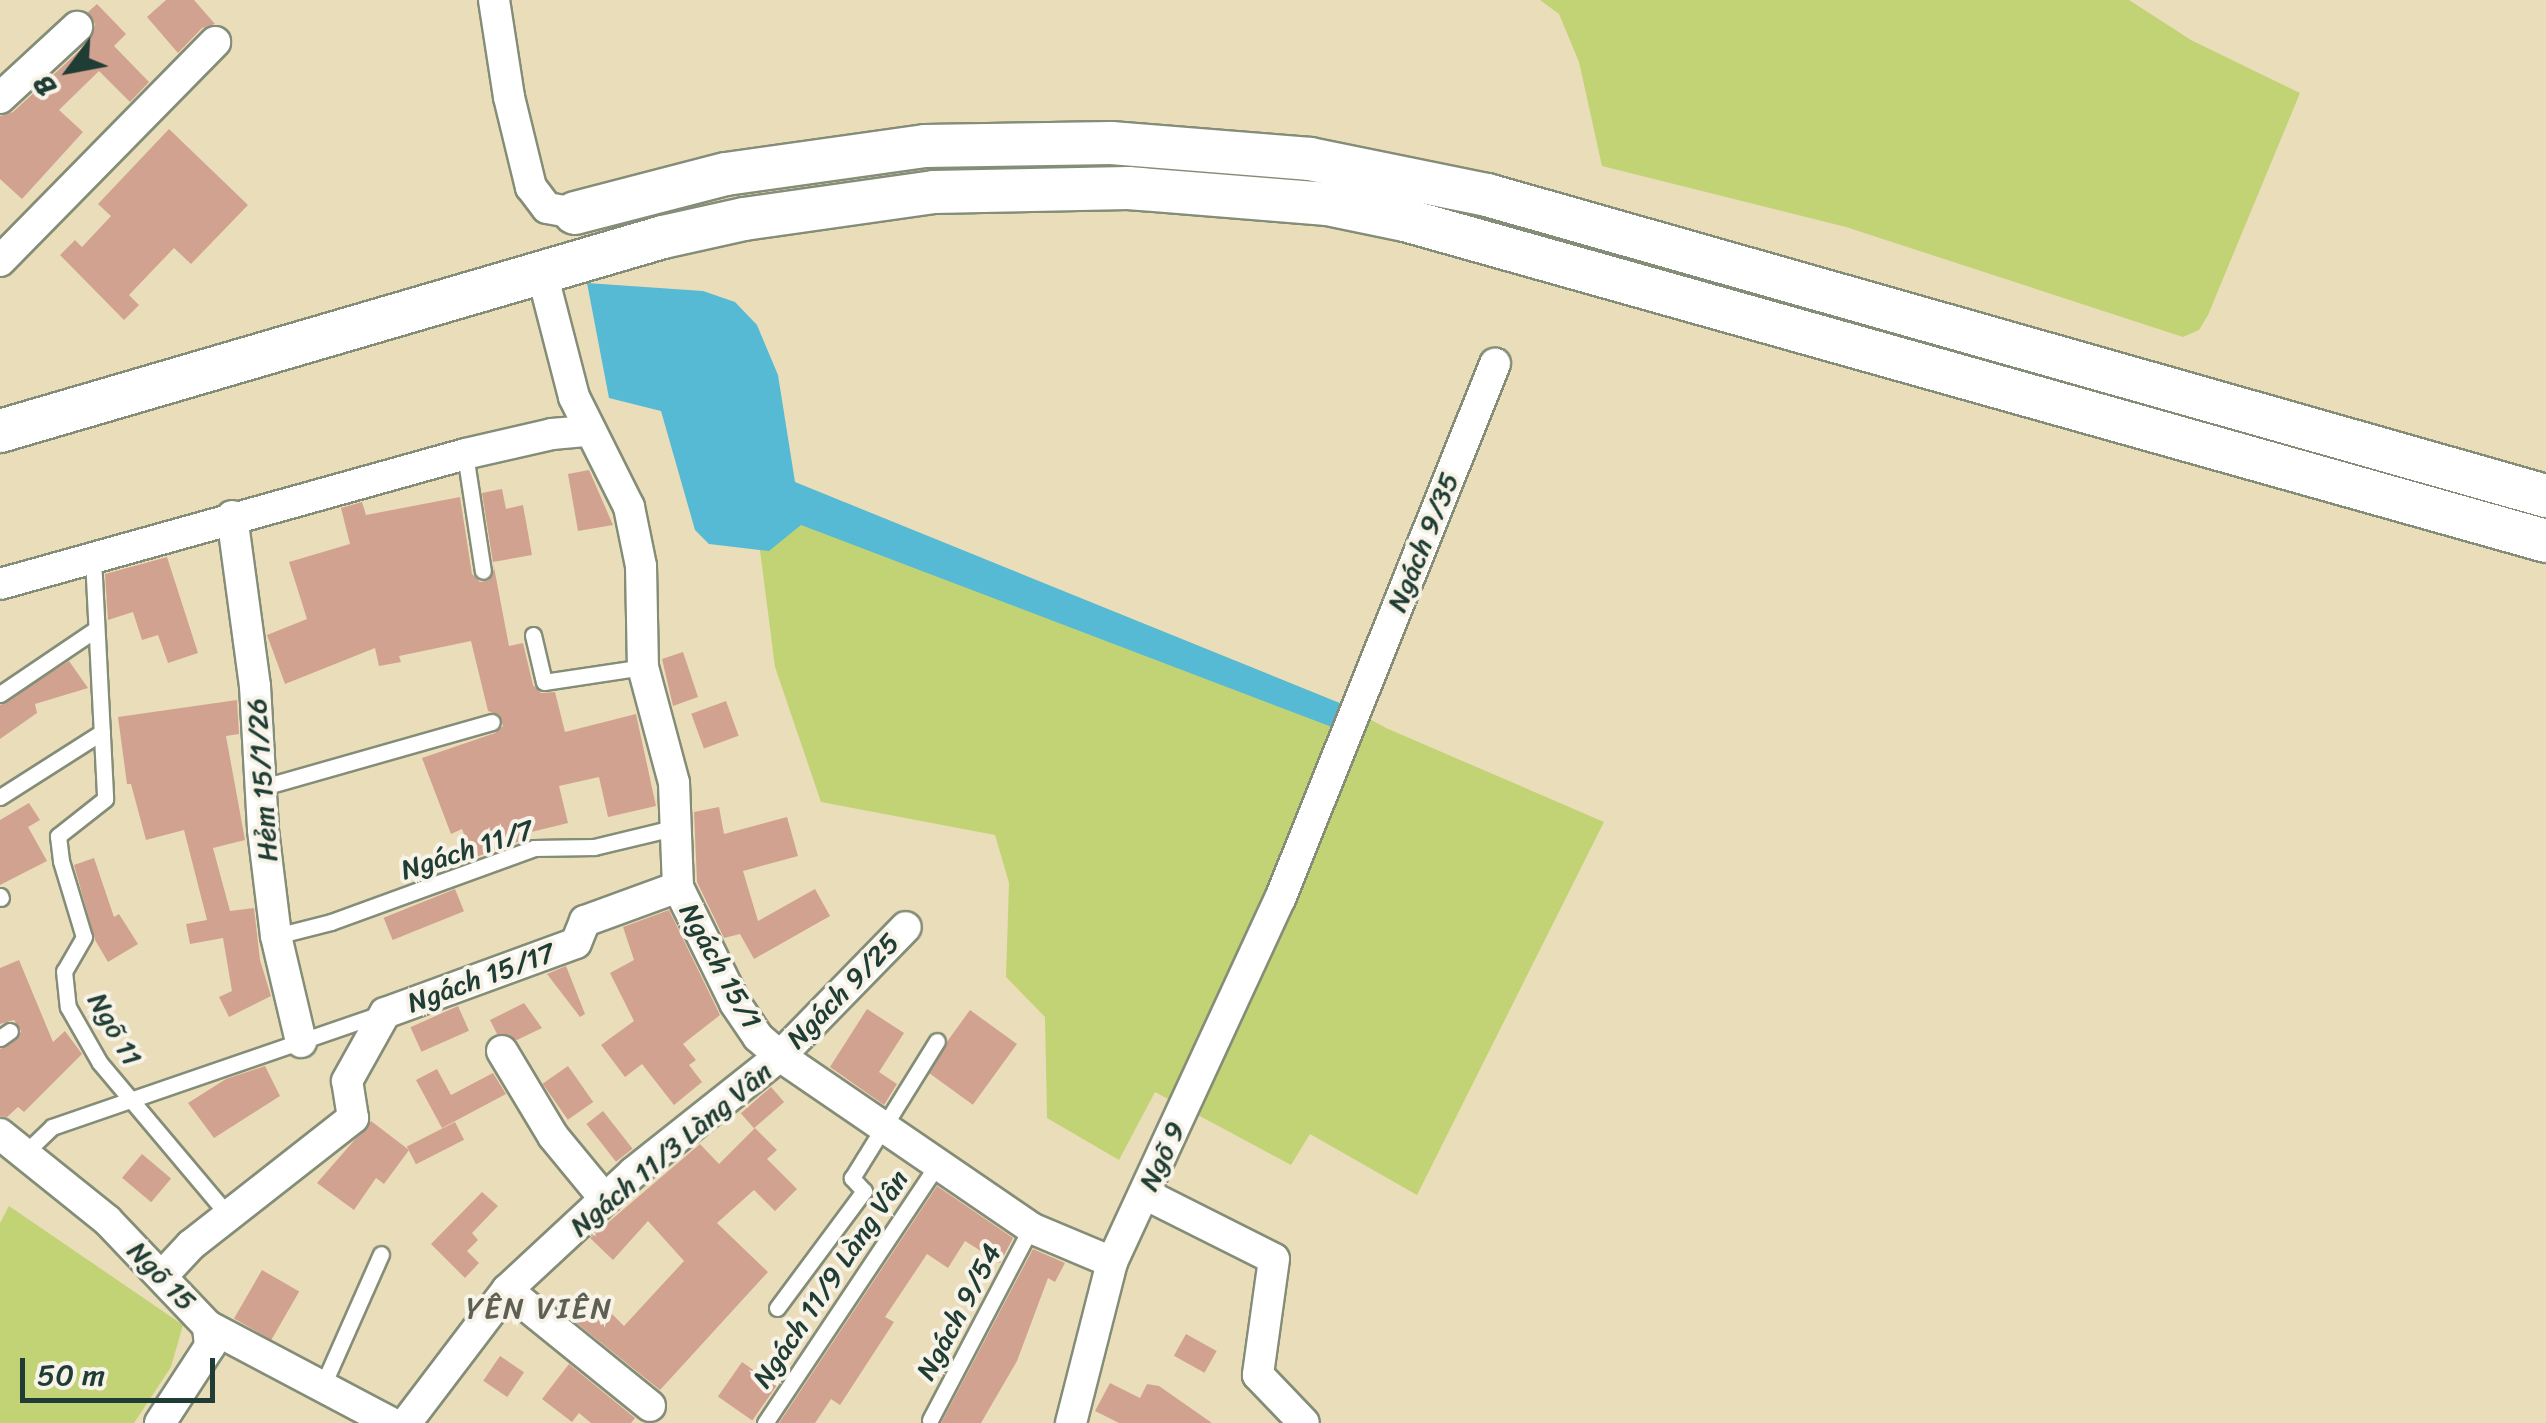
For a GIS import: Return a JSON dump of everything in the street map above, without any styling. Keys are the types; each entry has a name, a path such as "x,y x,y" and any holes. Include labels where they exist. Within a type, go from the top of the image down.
{"street":[{"path":"494,0 509,98 531,188 548,208 574,213 726,174 824,157 932,146 1014,142 1210,148 1310,159 1488,195 2546,496"},
{"path":"0,98 76,27"},
{"path":"0,261 214,42"},
{"path":"932,146 934,192"},
{"path":"0,432 663,237 744,219 934,192 1051,188 1226,193 1326,204 1404,220 2546,541"},
{"name":"Ngách 15/1","path":"542,273 574,397 629,506 641,566 643,667 674,784 678,887 735,1003 758,1037 780,1056 1031,1228 1112,1262"},
{"name":"Ngách 9/35","path":"1280,899 1496,364"},
{"path":"0,584 232,516 465,454 552,434 588,431"},
{"name":"Hẻm 15/1/26","path":"232,516 255,686 260,788 276,936 301,1042"},
{"name":"Ngách 15/17","path":"164,1275 191,1246 352,1118 347,1081 385,1013 576,943 585,921 678,887"},
{"name":"Ngõ 9","path":"1071,1423 1112,1262 1280,899"},
{"name":"Ngách 9/25","path":"780,1056 906,927"},
{"path":"502,1050 553,1136 605,1198"},
{"name":"Ngách 11/3 Làng Vân","path":"406,1423 507,1290 605,1198 780,1056"},
{"name":"Ngõ 15","path":"0,1134 107,1220 164,1275 208,1326 392,1423"},
{"path":"1144,1194 1274,1259 1258,1375 1304,1423"},
{"path":"507,1290 650,1406"},
{"path":"160,1423 210,1346 208,1326"}],"lane":[{"path":"465,454 483,571"},
{"name":"Ngõ 11","path":"93,558 105,800 58,836 61,861 84,938 64,971 68,1007 100,1063 229,1216"},
{"path":"0,694 96,629"},
{"path":"533,634 544,682 643,667"},
{"path":"260,788 492,722"},
{"path":"0,798 102,732"},
{"name":"Ngách 11/7","path":"276,936 331,922 534,848 594,847 677,827"},
{"path":"25,1153 52,1127 385,1013"},
{"path":"777,1308 864,1191 852,1178 937,1041"},
{"name":"Ngách 11/9 Làng Vân","path":"765,1423 939,1162"},
{"name":"Ngách 9/54","path":"930,1420 1031,1228"},
{"path":"323,1385 382,1254"}],"green space":[{"path":"1540,0 2129,0 2191,40 2300,93 2208,315 2199,330 2183,337 1846,227 1602,166 1579,62 1559,14"},
{"path":"749,465 1342,704 1386,728 1604,822 1417,1195 1310,1134 1291,1165 1155,1092 1119,1160 1047,1118 1045,1017 1006,977 1009,883 995,835 821,802 775,667"},
{"path":"9,1206 183,1325 171,1367 134,1423 0,1423 0,1223"}],"water":[{"path":"587,283 703,291 735,302 757,325 778,375 795,482 1342,704 1332,727 801,525 769,551 709,544 695,530 661,411 609,398"}],"building":[{"path":"166,0 194,0 215,24 202,28 178,53 147,17"},
{"path":"97,4 126,34 114,46 149,82 130,102 99,71 59,110 83,132 22,199 0,179 0,116 13,112 90,41 95,24 88,12"},
{"path":"169,129 248,205 191,264 174,248 129,295 139,305 124,320 60,255 75,240 82,247 111,216 98,204"},
{"path":"589,470 613,525 578,531 568,474"},
{"path":"502,489 506,509 523,505 532,555 493,562 509,646 523,643 533,685 541,693 555,692 565,732 636,714 656,806 608,817 599,777 559,786 568,823 527,833 529,838 473,858 462,829 451,834 422,758 495,733 503,726 500,715 488,711 471,641 399,656 401,662 379,666 375,648 285,684 267,635 307,619 289,562 350,544 341,508 362,502 366,515 460,497 472,574 480,582 489,580 494,569 482,493"},
{"path":"167,557 198,653 168,663 158,635 142,640 133,612 108,620 105,574"},
{"path":"683,652 698,697 673,706 662,659"},
{"path":"69,661 88,688 35,704 37,713 0,739 0,705"},
{"path":"237,700 239,734 226,736 245,840 213,848 230,911 254,908 260,960 271,996 229,1017 219,997 232,991 223,938 190,944 186,924 207,920 184,830 146,840 131,784 127,784 118,717"},
{"path":"726,701 739,736 704,748 691,714"},
{"path":"29,803 40,820 28,827 47,861 0,885 0,820"},
{"path":"719,807 724,834 787,817 798,856 743,871 758,921 815,889 830,916 754,959 740,934 724,938 697,882 694,812"},
{"path":"94,858 114,917 119,914 138,944 108,962 95,940 74,865"},
{"path":"455,889 464,911 393,940 384,918"},
{"path":"669,910 720,1015 683,1044 696,1060 689,1065 702,1082 674,1105 642,1064 625,1077 601,1045 634,1021 610,973 634,960 623,927"},
{"path":"19,960 53,1042 65,1031 82,1054 24,1112 18,1107 7,1117 0,1116 0,1049 16,1040 21,1031 14,1020 0,1024 0,968"},
{"path":"566,966 585,1014 580,1017 547,974"},
{"path":"524,1003 542,1028 517,1040 497,1034 490,1020"},
{"path":"458,1006 469,1031 421,1052 410,1027"},
{"path":"867,1009 904,1033 879,1072 897,1084 884,1105 830,1067"},
{"path":"970,1010 1017,1044 973,1105 926,1071"},
{"path":"265,1066 280,1096 214,1138 188,1103 226,1079"},
{"path":"568,1066 593,1102 568,1120 543,1084"},
{"path":"437,1069 451,1095 493,1073 506,1094 442,1128 416,1080"},
{"path":"771,1087 784,1102 754,1128 741,1113"},
{"path":"603,1111 633,1149 616,1162 586,1124"},
{"path":"371,1121 409,1150 384,1184 376,1178 354,1210 317,1183"},
{"path":"455,1122 464,1140 416,1164 407,1147"},
{"path":"755,1128 777,1150 767,1159 797,1189 775,1211 754,1190 717,1223 768,1272 660,1390 574,1321 596,1298 624,1326 684,1261 648,1221 613,1260 590,1238 700,1144 719,1164"},
{"path":"142,1154 171,1178 151,1202 122,1178"},
{"path":"937,1186 1013,1238 1000,1263 965,1241 948,1268 927,1254 885,1317 894,1322 840,1405 831,1399 815,1423 779,1423"},
{"path":"482,1192 498,1206 472,1233 478,1240 467,1251 479,1263 465,1278 431,1244"},
{"path":"1033,1249 1065,1263 1055,1282 1048,1278 1017,1361 981,1423 941,1423"},
{"path":"262,1270 299,1292 271,1340 234,1318"},
{"path":"1186,1334 1217,1351 1204,1373 1174,1356"},
{"path":"500,1356 524,1372 507,1397 483,1381"},
{"path":"742,1362 776,1386 752,1420 718,1396"},
{"path":"569,1364 635,1418 631,1423 591,1423 579,1413 572,1422 542,1399"},
{"path":"1110,1383 1140,1398 1147,1384 1159,1386 1212,1423 1119,1423 1095,1411"}],"district":[{"name":"YÊN VIÊN","path":"540,1308"}]}
